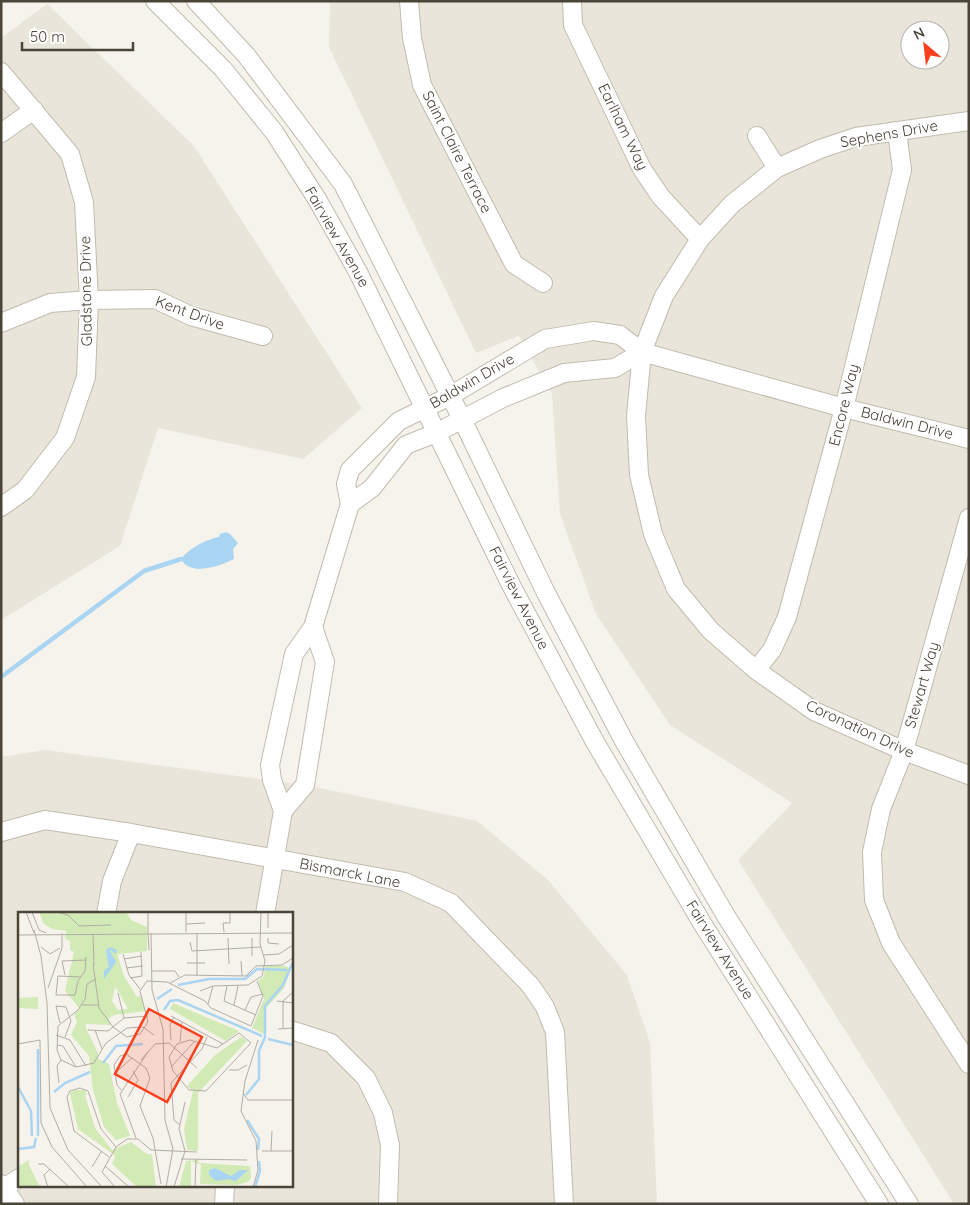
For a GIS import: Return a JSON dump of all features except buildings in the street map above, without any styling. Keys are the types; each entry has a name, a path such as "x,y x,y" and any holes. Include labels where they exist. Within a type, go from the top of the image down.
{"street":[{"name":"Fairview Avenue","path":"155,1 223,69 274,132 316,199 358,272 511,585 595,742 702,923 879,1204"},
{"name":"Fairview Avenue","path":"196,1 246,55 343,184 462,419 546,593 624,742 726,916 909,1204"},
{"name":"Saint Claire Terrace","path":"409,1 412,38 422,85 514,264 543,283"},
{"name":"Earlham Way","path":"572,1 573,25 642,169 661,197 700,239"},
{"name":"Gladstone Drive","path":"1,72 70,154 84,202 89,300 86,377 65,438 25,490 1,508"},
{"path":"1,133 34,110"},
{"name":"Sephens Drive","path":"642,352 664,296 700,239 732,204 776,168 820,148 856,137 969,121"},
{"name":"Encore Way","path":"756,670 772,650 787,617 844,408 902,170 897,130"},
{"path":"757,136 776,168"},
{"name":"Kent Drive","path":"1,323 50,303 89,300 155,299 191,316 262,336"},
{"name":"Baldwin Drive","path":"265,912 283,811 272,780 270,765 294,654 313,627 350,504 346,484 350,470 398,422 450,396 545,338 594,331 620,335 642,352 844,408 969,438"},
{"name":"Baldwin Drive","path":"350,504 372,488 406,445 503,398 564,373 615,368 642,352"},
{"name":"Coronation Drive","path":"642,352 636,416 639,475 653,534 676,589 710,631 756,670 814,712 904,751 969,775"},
{"name":"Stewart Way","path":"969,518 904,751 881,809 872,852 874,900 891,942 969,1064"},
{"name":"Baldwin Drive","path":"283,811 305,784 325,662 313,627"},
{"name":"Bismarck Lane","path":"1,832 45,820 131,833 405,882 451,903 531,986 545,1006 555,1032 564,1204"},
{"path":"106,912 112,881 131,833"},
{"path":"292,1030 331,1043 366,1078 383,1113 390,1145 388,1204"},
{"path":"15,1204 3,1186 18,1178"},
{"path":"224,1204 225,1188"}],"shaded area":[{"path":"330,1 969,1 969,1204 954,1204 738,860 792,803 670,725 596,614 560,514 552,394 519,336 476,353 329,47"},
{"path":"47,4 194,146 362,408 303,459 158,428 120,546 1,620 1,38"},
{"path":"45,750 305,785 477,821 548,880 627,975 650,1043 657,1204 1,1204 1,757"}],"water":[{"path":"226,532 238,543 233,549 234,559 213,567 198,569 191,568 181,559 198,545 219,537 220,534"}],"waterway":[{"path":"1,677 144,571 181,559"}]}
